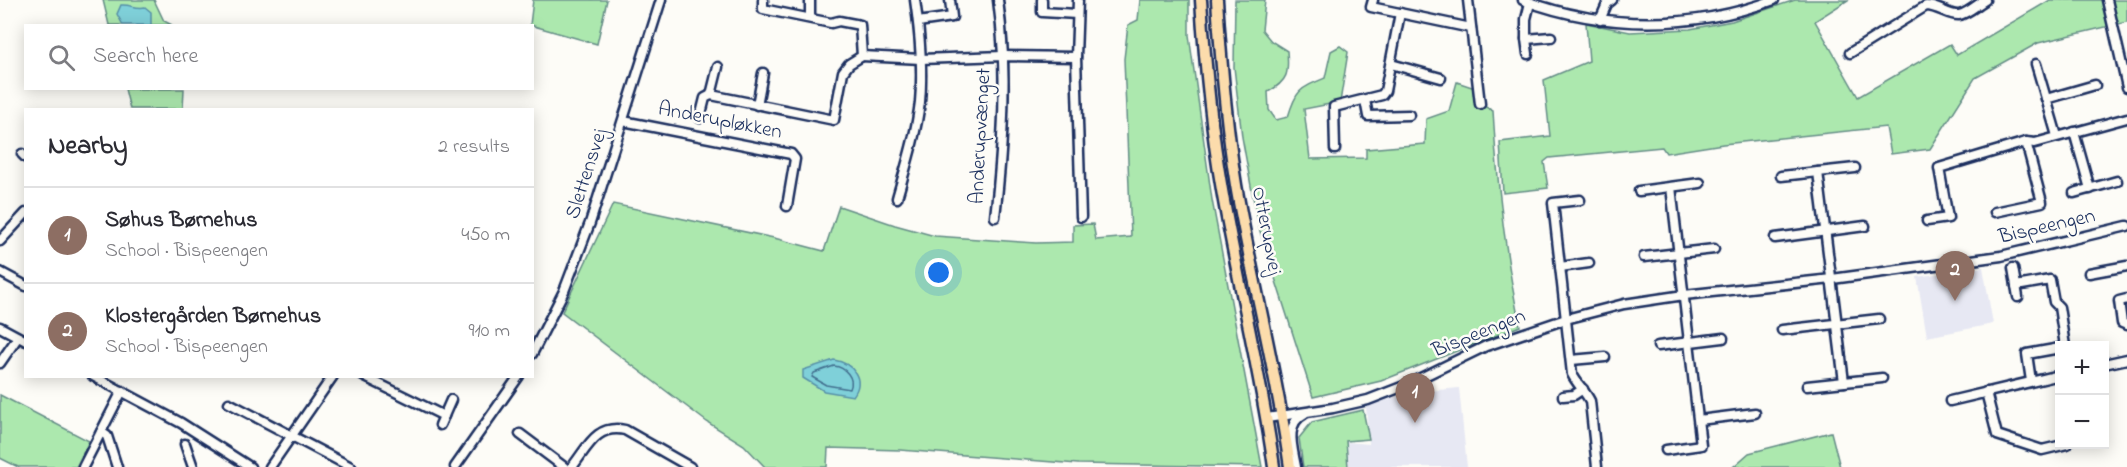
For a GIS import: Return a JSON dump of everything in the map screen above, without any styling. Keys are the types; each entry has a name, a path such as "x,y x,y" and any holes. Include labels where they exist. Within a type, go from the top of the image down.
{"main road":[{"name":"Otterupvej","path":"1202,0 1205,63 1220,179 1267,418 1274,467"},
{"name":"Otterupvej","path":"1217,0 1221,63 1236,187 1282,416 1290,467"}],"street":[{"name":"Slettensvej","path":"534,350 572,272 590,223 661,0"},
{"path":"700,118 705,98 711,95 834,120 843,72 849,64 861,56 860,25 839,21 831,23 763,9 763,0"},
{"path":"810,0 810,17"},
{"path":"897,198 912,146 920,102 921,59 915,0"},
{"path":"918,22 952,17 950,0"},
{"name":"Anderupvænget","path":"995,217 1001,168 1004,100 998,0"},
{"path":"1042,0 1042,12 1077,14"},
{"path":"1077,0 1076,57 1081,217"},
{"path":"1372,0 1371,7 1471,28"},
{"path":"1468,0 1480,104"},
{"path":"1600,20 1607,4 1612,0"},
{"path":"1528,54 1527,1 1563,13 1600,20 1650,23 1691,21 1728,14 1774,0"},
{"path":"1850,53 1926,6 1935,6 1951,14 1960,15 1985,0"},
{"path":"2107,0 2127,87"},
{"path":"1335,149 1334,107 1382,95 1385,91 1400,13"},
{"path":"1526,39 1551,37"},
{"name":"Anderupvænget","path":"861,56 921,59 1003,56 1076,57"},
{"path":"1391,64 1441,78"},
{"path":"2036,64 2057,136"},
{"path":"711,95 714,75 718,67"},
{"path":"757,105 763,73"},
{"path":"2046,99 2095,85"},
{"path":"1365,100 1368,116 1409,115"},
{"path":"1927,221 1948,218 1939,168 2026,142 2035,143 2127,118"},
{"name":"Anderupløkken","path":"623,121 791,154 795,159 787,206"},
{"path":"2074,132 2090,189"},
{"path":"1995,212 2042,202 2026,142"},
{"path":"1781,176 1856,168"},
{"path":"1818,172 1844,382"},
{"path":"2074,193 2117,181"},
{"path":"1639,191 1700,183"},
{"path":"1666,450 1701,445 1671,187"},
{"path":"1580,200 1553,203 1572,374 1590,401 1597,467"},
{"path":"0,241 24,215"},
{"path":"1775,238 1865,226"},
{"name":"Bispeengen","path":"1267,418 1368,400 1404,386 1486,346 1566,319 1624,304 2001,256 2127,226"},
{"path":"1644,257 1713,249"},
{"path":"1560,267 1589,263"},
{"path":"2089,273 2127,266"},
{"path":"2013,268 2018,297"},
{"path":"0,272 24,285"},
{"path":"2016,286 2050,280 2054,302 2059,307 2063,341"},
{"path":"2127,299 2119,301 2122,322 2127,325"},
{"path":"1782,330 1879,319"},
{"path":"0,327 22,339 0,363"},
{"path":"1658,346 1723,338"},
{"path":"2031,381 2027,354 2055,349"},
{"path":"1571,360 1605,357"},
{"path":"2109,363 2127,359"},
{"path":"1950,401 2055,376"},
{"path":"97,378 181,423 250,467"},
{"path":"270,467 332,378"},
{"path":"367,378 444,416"},
{"path":"455,467 518,378"},
{"path":"1808,386 1881,378"},
{"path":"1563,396 1574,395 1583,389"},
{"path":"83,467 122,391"},
{"path":"1986,392 1997,435 2042,450 2055,447"},
{"path":"440,425 451,400"},
{"path":"229,403 351,467"},
{"path":"1296,467 1292,427 1297,418 1310,412"},
{"path":"1698,420 1755,412"},
{"path":"572,467 596,436 605,430 615,428 625,430 690,467"},
{"path":"101,432 107,436 117,467"},
{"path":"520,434 564,467"},
{"path":"185,444 193,467"}],"shaded area":[{"path":"1983,267 1993,324 1927,337 1917,277"},
{"path":"1459,388 1467,467 1349,467 1347,442 1369,444 1366,407 1407,393"}],"green space":[{"path":"103,0 154,0 164,21 170,24 109,24"},
{"path":"533,0 607,0 597,44 530,24"},
{"path":"1140,0 1189,0 1189,35 1212,200 1262,467 1078,464 900,450 828,448 827,467 765,467 744,445 707,422 562,312 613,204 774,238 824,251 839,206 935,236 1036,243 1073,242 1073,225 1093,224 1096,240 1131,237 1124,59 1128,25 1138,20"},
{"path":"1235,0 1265,0 1262,30 1271,41 1287,51 1286,76 1280,84 1268,92 1269,110 1276,120 1288,117 1296,96 1304,88 1325,78 1331,51 1340,46 1348,52 1340,102 1304,109 1310,159 1366,158 1366,149 1425,144 1426,119 1449,111 1457,82 1481,90 1484,106 1493,111 1502,219 1520,326 1381,381 1313,397 1260,231 1253,197 1242,137 1234,67"},
{"path":"1795,0 1848,0 1815,21 1858,97 1950,44 1957,55 2050,0 2127,0 2127,22 2038,43 1975,78 1930,149 1891,154 1886,127 1723,144 1666,153 1662,147 1549,158 1544,162 1548,188 1503,193 1500,142 1550,136 1544,80 1589,61 1586,23 1630,32 1690,29 1732,21"},
{"path":"125,90 184,90 183,108 130,108"},
{"path":"0,395 89,441 76,467 18,467 0,458"},
{"path":"1363,410 1369,439 1346,441 1348,467 1303,467 1299,438 1312,422"},
{"path":"1831,432 1840,467 1733,467 1749,453"}],"water":[{"path":"121,5 145,7 151,12 151,24 122,24 117,14"},
{"path":"834,360 846,364 855,373 858,384 853,396 824,391 803,378 803,370"}],"place":[{"name":"Klostergården Børnehus","path":"1955,301"},
{"name":"Søhus Børnehus","path":"1415,423"}]}
